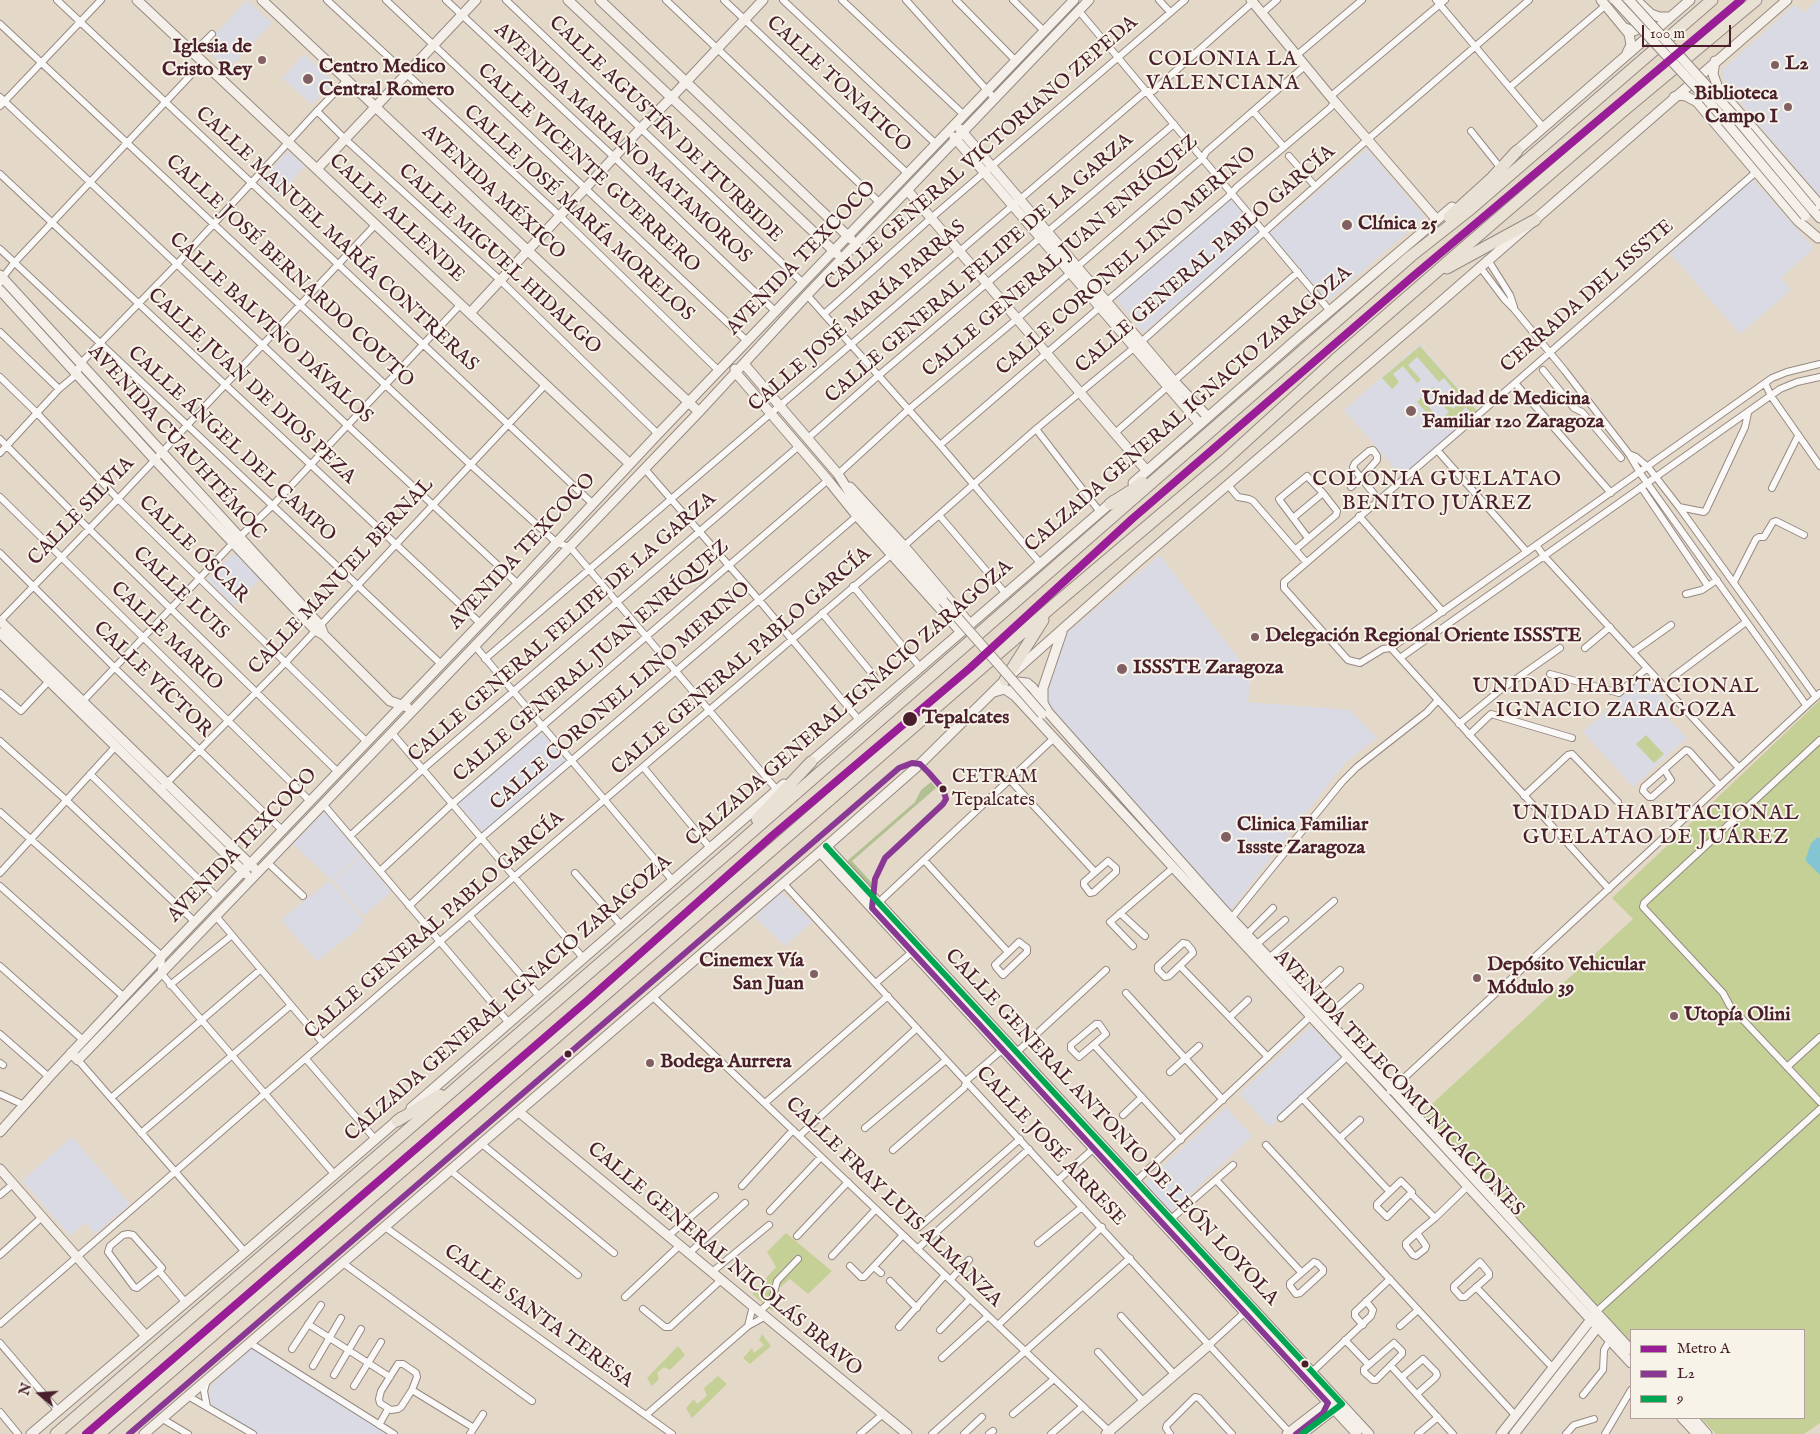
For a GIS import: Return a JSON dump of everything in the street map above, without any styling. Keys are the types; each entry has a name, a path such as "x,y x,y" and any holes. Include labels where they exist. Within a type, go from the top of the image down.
{"highway":[{"name":"CALZADA GENERAL IGNACIO ZARAGOZA","path":"56,1434 738,844 1193,448 1410,256 1468,211 1712,0"},
{"path":"99,1434 1054,605 1224,461 1426,280 1756,0"},
{"path":"1410,256 1492,178 1517,150"},
{"path":"1426,280 1535,220"},
{"path":"1110,504 1132,490 1152,473 1193,448"},
{"path":"1005,680 1054,605"},
{"path":"738,844 763,812 810,762"},
{"path":"397,1121 467,1078"}],"street":[{"name":"CALLE MANUEL MARÍA CONTRERAS","path":"56,0 510,424 593,504"},
{"path":"2,102 101,0"},
{"name":"CALLE ALLENDE","path":"137,0 630,464"},
{"name":"AVENIDA MÉXICO","path":"262,0 699,412"},
{"name":"CALLE JOSÉ MARÍA MORELOS","path":"327,0 560,216 719,371"},
{"name":"CALLE VICENTE GUERRERO","path":"386,0 747,341"},
{"name":"AVENIDA MARIANO MATAMOROS","path":"446,0 776,312"},
{"path":"316,169 476,0"},
{"name":"CALLE AGUSTÍN DE ITURBIDE","path":"506,0 803,283"},
{"path":"568,0 842,258"},
{"path":"600,0 856,244"},
{"path":"666,0 880,203"},
{"name":"CALLE TONATICO","path":"724,0 908,174"},
{"path":"470,313 586,190 641,128 763,0"},
{"path":"783,0 936,144"},
{"path":"842,0 964,115"},
{"path":"906,0 995,99"},
{"path":"956,0 1016,61"},
{"path":"1013,0 1044,31"},
{"name":"AVENIDA TEXCOCO","path":"75,1056 83,1040 94,1035 160,973 699,412 842,258 877,224 1089,0"},
{"path":"1159,0 1170,12"},
{"name":"CALLE GENERAL VICTORIANO ZEPEDA","path":"824,314 930,218 1185,0"},
{"path":"1262,13 1277,0"},
{"path":"1297,55 1362,0"},
{"name":"CALLE GENERAL PABLO GARCÍA","path":"904,546 1036,429 1138,345 1367,140 1529,0"},
{"path":"1615,0 1705,98 1806,216 1819,239"},
{"path":"1629,0 1816,207"},
{"path":"1636,0 1644,9 1655,16 1670,17"},
{"name":"CALZADA GENERAL IGNACIO ZARAGOZA","path":"31,1434 335,1175 539,996 1041,564 1690,0"},
{"path":"144,1434 823,849 920,764 1005,680 1066,626 1787,0"},
{"name":"AVENIDA TEXCOCO","path":"0,1132 49,1077 75,1056 124,997 250,863 518,584 747,341 952,127 988,92 1072,1"},
{"path":"1252,1 1367,140 1437,220"},
{"name":"CALLE JOSÉ MARÍA PARRAS","path":"485,659 1146,91 1153,90 1252,1"},
{"path":"1440,2 1543,127"},
{"name":"CALLE CORONEL LINO MERINO","path":"940,445 1048,354 1330,108 1333,99 1440,2"},
{"path":"1510,86 1603,3 1629,34 1631,42 1629,52 1624,57"},
{"path":"1625,28 1634,31 1643,28 1647,18 1644,9"},
{"path":"1079,10 1330,311"},
{"name":"CALLE JOSÉ BERNARDO COUTO","path":"0,24 471,465 557,543"},
{"path":"193,53 212,34"},
{"path":"1,278 203,62"},
{"path":"1715,62 1713,74 1718,88 1816,207 1820,218"},
{"name":"CALLE GENERAL JUAN ENRÍQUEZ","path":"838,474 908,410 1018,318 1306,66"},
{"path":"0,453 59,389 77,374 80,364 177,264 347,80"},
{"path":"1697,102 1696,94 1701,86 1710,84 1718,88"},
{"path":"1672,98 1678,95 1686,96 1697,102 1798,221 1819,239"},
{"name":"CALLE BALVINO DÁVALOS","path":"2,102 90,182 518,584"},
{"name":"CALLE MIGUEL HIDALGO","path":"317,111 345,139 500,280 658,434"},
{"path":"1253,111 1284,147"},
{"name":"CALLE GENERAL FELIPE DE LA GARZA","path":"808,438 1174,124"},
{"path":"952,127 963,132 987,169"},
{"path":"952,127 956,140 987,169 1171,384 1194,409 1208,417"},
{"path":"1471,131 1499,166"},
{"path":"1289,156 1315,186"},
{"name":"CERRADA DEL ISSSTE","path":"1391,648 1383,649 1360,663 1348,660 1284,588 1283,584 1756,172"},
{"name":"CALLE JUAN DE DIOS PEZA","path":"0,174 480,623"},
{"path":"908,191 959,253 1081,391 1147,471"},
{"path":"868,216 877,224"},
{"name":"CALLE SILVIA","path":"0,621 118,499 376,224"},
{"name":"CALLE ÁNGEL DEL CAMPO","path":"0,249 441,664"},
{"path":"1488,260 1510,295 1514,309"},
{"path":"822,264 830,272"},
{"path":"1480,267 1504,300 1514,309 1549,352 1629,454 1640,473 1644,485 1678,542 1708,586"},
{"path":"1115,433 1298,272"},
{"name":"AVENIDA CUAUHTÉMOC","path":"1,278 80,364 158,456"},
{"name":"AVENIDA CUAUHTÉMOC","path":"0,290 77,374 158,456 324,635 390,701 414,710"},
{"path":"807,295 940,445 1041,564"},
{"path":"82,702 236,541 273,505 461,304"},
{"path":"0,332 59,389"},
{"path":"732,358 736,373 770,414 837,490 857,516 961,632"},
{"path":"744,364 838,474 856,503"},
{"path":"1609,889 1391,648 1765,384 1779,375 1820,364"},
{"path":"1543,370 1574,408 1582,412 1621,458"},
{"name":"CALLE ÓSCAR","path":"0,377 37,413 118,499 367,742"},
{"path":"1400,658 1785,386 1820,377"},
{"path":"1515,383 1611,493"},
{"name":"CALLE MANUEL BERNAL","path":"164,786 286,662 546,384"},
{"path":"1765,384 1771,396 1820,466"},
{"path":"1582,412 1591,405"},
{"path":"1194,409 1200,424"},
{"path":"1679,507 1705,511 1745,427 1748,413"},
{"path":"1036,429 1100,512"},
{"path":"1772,488 1798,436"},
{"name":"CALLE LUIS","path":"0,439 89,529 338,772"},
{"name":"CALLE GENERAL FELIPE DE LA GARZA","path":"350,836 423,769 799,446"},
{"path":"1438,450 1527,552"},
{"path":"1388,1092 1818,695 1772,636 1656,477 1648,467 1629,454"},
{"path":"644,468 759,600 859,720"},
{"path":"1296,550 1336,515 1337,511 1307,476 1282,495 1280,501 1308,538"},
{"path":"1351,487 1361,478 1379,500"},
{"name":"CALLE GENERAL JUAN ENRÍQUEZ","path":"380,872 452,804 828,480"},
{"path":"844,482 862,498 970,624"},
{"path":"1228,485 1238,497 1253,501 1306,562"},
{"path":"1644,485 1683,532 1806,705"},
{"path":"837,490 856,503"},
{"path":"1293,518 1323,493"},
{"name":"CALLE MARIO","path":"0,497 310,801"},
{"name":"AVENIDA TELECOMUNICACIONES","path":"856,503 943,601 1145,821 1311,1016 1348,1056 1388,1092"},
{"path":"939,515 1006,594"},
{"name":"CALLE CORONEL LINO MERINO","path":"409,906 481,838 857,516"},
{"path":"1359,516 1442,612"},
{"path":"1734,582 1756,539 1764,537 1773,522 1776,521 1804,535"},
{"path":"1678,542 1683,532"},
{"path":"557,543 570,547 777,790"},
{"path":"1536,545 1739,768"},
{"name":"CALLE VÍCTOR","path":"0,553 282,830"},
{"name":"CALLE GENERAL PABLO GARCÍA","path":"0,1324 441,943 514,877 644,768 892,554"},
{"path":"1708,568 1718,561"},
{"path":"1686,594 1702,590 1717,580"},
{"path":"854,586 920,668"},
{"path":"946,615 953,614 955,607"},
{"path":"822,613 874,676"},
{"path":"0,621 164,786 250,879"},
{"path":"1673,677 1746,622"},
{"path":"1633,652 1671,625"},
{"path":"1043,710 1043,688 1059,638 1066,626"},
{"path":"1585,648 1610,627"},
{"path":"0,633 115,747 164,786 258,871"},
{"path":"1761,643 1772,636"},
{"path":"475,646 673,881"},
{"path":"1459,724 1499,691 1560,648"},
{"path":"1550,674 1619,693 1647,668"},
{"path":"0,693 21,711 49,682"},
{"path":"1015,696 1013,689 1015,685 1019,682 1024,682 1031,686 1043,710"},
{"path":"991,694 1005,689 1015,696"},
{"name":"AVENIDA TELECOMUNICACIONES","path":"1015,696 1174,867 1229,921 1257,944 1325,1018 1388,1092 1601,1324 1630,1349"},
{"path":"1229,921 1342,782 1357,767 1427,712 1438,700"},
{"path":"390,701 392,733 584,959"},
{"name":"AVENIDA TELECOMUNICACIONES","path":"1043,710 1128,812 1138,829"},
{"path":"1469,735 1489,715 1493,714 1572,738"},
{"path":"375,734 383,742"},
{"path":"875,905 1054,738"},
{"path":"1820,740 1643,905 1648,913 1723,993 1730,1006 1820,1102"},
{"path":"0,741 66,800 195,922"},
{"path":"0,873 115,747"},
{"path":"1664,769 1671,780 1652,797 1649,797 1643,789 1664,769 1684,750 1688,750 1720,786"},
{"path":"1524,796 1568,755 1572,754 1618,802"},
{"path":"644,768 711,848"},
{"path":"90,774 218,898"},
{"path":"1010,779 1095,872"},
{"path":"323,804 508,1023"},
{"path":"0,812 162,956 160,973 335,1175"},
{"name":"AVENIDA TELECOMUNICACIONES","path":"1128,812 1145,821"},
{"name":"CALLE GENERAL ANTONIO DE LEÓN LOYOLA","path":"823,849 1017,1052 1313,1371 1357,1434"},
{"path":"924,860 1008,952"},
{"path":"1108,861 1116,869 1115,873 1092,893 1083,883 1095,872 1108,861"},
{"path":"267,862 303,896"},
{"path":"1133,946 1110,922 1174,867"},
{"path":"575,873 622,926"},
{"name":"CALLE JOSÉ ARRESE","path":"783,883 877,982 946,1060 967,1080 1289,1433"},
{"path":"0,886 124,997"},
{"path":"1269,958 1334,901"},
{"name":"CALLE GENERAL ANTONIO DE LEÓN LOYOLA","path":"875,905 912,952 1244,1313 1369,1434"},
{"path":"1247,934 1273,908"},
{"path":"1120,913 1145,936"},
{"path":"215,916 323,1043"},
{"path":"470,916 539,996"},
{"path":"1257,944 1284,920"},
{"path":"1122,935 1132,925"},
{"path":"170,985 231,936"},
{"path":"1019,942 1028,950 1003,975 995,966 1008,952 1019,942"},
{"path":"1183,943 1186,943 1193,952 1180,966 1166,977 1157,967 1183,943"},
{"path":"877,982 912,952"},
{"path":"0,966 83,1040"},
{"path":"1180,966 1268,1057"},
{"path":"111,1098 260,970"},
{"path":"1017,1052 1106,970"},
{"path":"1308,999 1340,970"},
{"path":"1325,1018 1360,987"},
{"path":"1126,993 1223,1100"},
{"name":"CALLE FRAY LUIS ALMANZA","path":"652,996 1083,1406 1109,1433"},
{"path":"765,1103 888,996"},
{"path":"1230,1017 1248,1000"},
{"path":"141,1133 290,1006"},
{"path":"1136,1182 1311,1016"},
{"path":"1097,1024 1106,1034 1094,1045 1079,1058 1071,1046 1097,1024"},
{"path":"799,1136 917,1028"},
{"path":"0,1034 49,1077"},
{"path":"1788,1067 1820,1037"},
{"path":"1094,1045 1181,1140"},
{"path":"1170,1072 1199,1046"},
{"path":"893,1150 964,1088 967,1080 1002,1050"},
{"path":"75,1056 245,1252"},
{"path":"1281,1118 1348,1056"},
{"path":"306,1059 375,1139"},
{"path":"865,1128 946,1060"},
{"path":"0,1094 24,1105"},
{"path":"1123,1115 1142,1098"},
{"path":"1302,1098 1389,1191"},
{"name":"AVENIDA TELECOMUNICACIONES","path":"1401,1106 1468,1186 1594,1316"},
{"path":"1501,1434 1594,1316 1820,1109"},
{"name":"CALLE GENERAL NICOLÁS BRAVO","path":"519,1112 907,1434"},
{"path":"1340,1138 1360,1120"},
{"path":"742,1186 793,1130"},
{"path":"920,1227 1020,1139"},
{"path":"482,1144 614,1253"},
{"path":"1266,1144 1516,1416"},
{"path":"917,1249 1029,1149"},
{"path":"1058,1180 1093,1149"},
{"path":"770,1211 821,1157"},
{"path":"1171,1219 1217,1181 1233,1165"},
{"path":"0,1169 146,1336"},
{"path":"451,1171 578,1275"},
{"path":"1217,1181 1301,1272"},
{"path":"1401,1181 1412,1189 1411,1194 1387,1217 1376,1205 1401,1181"},
{"path":"797,1236 848,1182"},
{"path":"0,1195 13,1184"},
{"path":"1417,1233 1468,1186"},
{"path":"1411,1194 1435,1218"},
{"path":"668,1236 715,1196"},
{"path":"688,1254 745,1203"},
{"path":"1038,1243 1082,1207"},
{"path":"832,1256 876,1209"},
{"path":"0,1254 42,1218"},
{"path":"712,1272 769,1225"},
{"name":"CALLE SANTA TERESA","path":"385,1227 672,1434"},
{"path":"998,1325 1102,1227"},
{"path":"131,1234 161,1266 161,1269 158,1271 136,1288 108,1254 108,1250 123,1235 131,1234"},
{"path":"850,1266 863,1278 903,1235"},
{"path":"625,1297 679,1246"},
{"path":"932,1434 1130,1258"},
{"path":"646,1415 748,1326 772,1300 777,1281 798,1259"},
{"path":"899,1327 948,1278 970,1260"},
{"path":"1315,1262 1324,1271 1298,1294 1289,1284 1301,1272 1315,1262"},
{"path":"1480,1262 1489,1275 1476,1287 1462,1298 1453,1287 1480,1262"},
{"path":"343,1263 532,1401"},
{"path":"874,1266 881,1273"},
{"path":"158,1271 186,1303"},
{"path":"643,1309 665,1327 670,1327 721,1280"},
{"path":"1363,1325 1354,1313 1390,1280"},
{"path":"890,1281 917,1308"},
{"path":"1476,1287 1553,1368"},
{"path":"940,1330 970,1299"},
{"path":"1313,1371 1372,1316 1373,1312 1366,1301"},
{"path":"292,1349 321,1305"},
{"path":"1400,1326 1418,1310"},
{"path":"748,1326 760,1311"},
{"path":"1109,1433 1244,1313"},
{"path":"942,1358 988,1316"},
{"path":"1121,1316 1175,1374"},
{"path":"313,1366 341,1318"},
{"path":"308,1324 390,1377"},
{"path":"1515,1434 1601,1324"},
{"name":"AVENIDA TELECOMUNICACIONES","path":"1601,1324 1610,1340 1630,1362"},
{"path":"334,1375 361,1329"},
{"path":"1345,1340 1368,1364"},
{"path":"1583,1395 1603,1370 1604,1350 1610,1340"},
{"path":"354,1386 381,1342"},
{"path":"0,1343 58,1412"},
{"path":"250,1343 394,1434"},
{"path":"1394,1344 1403,1353 1374,1381 1364,1371 1368,1364 1394,1344"},
{"path":"1098,1352 1144,1402"},
{"path":"1402,1377 1422,1359 1436,1372 1435,1378 1417,1394"},
{"path":"398,1364 403,1364 416,1373 417,1377 412,1390 398,1409 388,1409 380,1403 381,1391 390,1377 398,1364"},
{"path":"1391,1366 1453,1434"},
{"path":"1013,1414 1054,1379"},
{"path":"208,1380 204,1391 208,1407"},
{"path":"412,1390 472,1431 483,1414"},
{"path":"1605,1434 1630,1392"},
{"path":"188,1396 253,1434"},
{"path":"1170,1434 1166,1428 1167,1425 1195,1397 1232,1434"},
{"path":"1289,1433 1335,1403"},
{"path":"1302,1434 1335,1403"},
{"path":"1050,1434 1083,1406"},
{"path":"380,1425 388,1409"},
{"path":"0,1412 18,1434"},
{"path":"860,1434 883,1414"},
{"path":"964,1434 982,1417"},
{"path":"1418,1434 1438,1417"},
{"path":"161,1418 188,1434"},
{"path":"1566,1434 1574,1425 1594,1419"},
{"path":"1683,1419 1697,1434"},
{"path":"1693,1419 1707,1434"}],"shaded area":[{"path":"247,0 272,23 228,70 203,47"},
{"path":"1817,0 1820,0 1820,196 1753,118 1723,78 1722,70 1795,4 1803,13"},
{"name":"Centro Medico Central Romero","path":"304,54 334,81 312,105 282,78"},
{"name":"Clínica 25","path":"1367,149 1425,217 1328,301 1270,233"},
{"path":"288,151 305,166 278,196 261,181"},
{"path":"1753,179 1814,248 1781,278 1791,290 1740,334 1670,253"},
{"path":"1231,197 1260,232 1143,333 1116,299"},
{"name":"Unidad de Medicina Familiar 120 Zaragoza","path":"1420,344 1479,412 1402,477 1344,410"},
{"path":"234,553 260,579 234,605 207,579"},
{"name":"Clinica Familiar Issste Zaragoza","path":"1160,555 1251,675 1248,702 1350,710 1377,738 1346,762 1229,912 1045,699 1068,632"},
{"path":"1644,676 1672,707 1664,714 1687,738 1633,787 1583,732"},
{"path":"541,732 567,762 483,833 458,803"},
{"path":"324,812 360,855 331,880 293,844"},
{"path":"361,856 391,892 363,916 333,880"},
{"path":"330,880 364,921 358,926 359,928 317,961 281,920"},
{"path":"781,892 812,922 785,946 755,917"},
{"path":"1311,1026 1342,1059 1270,1127 1239,1094"},
{"path":"1226,1107 1252,1136 1171,1212 1144,1184"},
{"path":"72,1137 130,1204 95,1234 85,1223 70,1236 22,1181"},
{"path":"252,1348 390,1434 258,1434 215,1409 210,1403 208,1394 211,1385"}],"green space":[{"path":"1420,346 1478,412 1473,416 1466,407 1441,429 1417,402 1421,398 1440,420 1449,412 1430,390 1434,387 1453,409 1462,400 1444,378 1439,382 1417,357 1408,365 1421,380 1417,383 1403,366 1393,374 1399,382 1392,389 1382,378"},
{"name":"Utopía Olini","path":"1820,700 1820,1423 1804,1434 1716,1434 1702,1419 1805,1419 1805,1329 1630,1329 1630,1341 1421,1114 1633,919 1612,898"},
{"path":"1646,735 1664,754 1654,763 1636,744"},
{"path":"931,782 936,788 852,861 872,883 872,888 846,862 915,802 921,790"},
{"path":"786,1233 832,1271 808,1294 790,1279 777,1290 783,1299 772,1311 752,1294 776,1267 767,1252"},
{"path":"762,1334 771,1346 750,1364 743,1358 752,1348 754,1353 764,1345 759,1340"},
{"path":"678,1346 685,1355 670,1370 664,1367 657,1373 659,1379 652,1386 647,1378"},
{"path":"718,1376 727,1384 692,1418 686,1408 694,1399 697,1404 707,1396 704,1388"}],"water":[{"path":"1818,837 1820,838 1820,875 1806,861 1811,843"}],"metro line":[{"name":"A","path":"86,1434 588,1000 773,835 970,668 1132,519 1411,278 1741,0"}],"transit line":[{"name":"L2","path":"129,1434 899,768 912,763 920,764 929,773 943,789 946,799 943,804 885,858 875,879 872,908 1328,1403 1323,1413 1296,1434"},
{"name":"9","path":"826,846 1342,1404 1302,1434"}],"place":[{"name":"Iglesia de Cristo Rey","path":"262,60"},
{"name":"L2","path":"1775,65"},
{"name":"Centro Medico Central Romero","path":"308,79"},
{"name":"Biblioteca Campo I","path":"1788,107"},
{"name":"Clínica 25","path":"1347,225"},
{"name":"Unidad de Medicina Familiar 120 Zaragoza","path":"1411,411"},
{"name":"Delegación Regional Oriente ISSSTE","path":"1255,637"},
{"name":"ISSSTE Zaragoza","path":"1122,669"},
{"name":"Tepalcates","path":"910,719"},
{"name":"CETRAM Tepalcates","path":"943,789"},
{"name":"Clinica Familiar Issste Zaragoza","path":"1226,837"},
{"name":"Cinemex Vía San Juan","path":"814,974"},
{"name":"Depósito Vehicular Módulo 39","path":"1477,978"},
{"name":"Utopía Olini","path":"1674,1016"},
{"name":"Bodega Aurrera","path":"650,1063"}],"district":[{"name":"COLONIA LA VALENCIANA","path":"1223,73"},
{"name":"COLONIA GUELATAO BENITO JUÁREZ","path":"1437,493"},
{"name":"UNIDAD HABITACIONAL IGNACIO ZARAGOZA","path":"1616,700"},
{"name":"UNIDAD HABITACIONAL GUELATAO DE JUÁREZ","path":"1656,827"}]}
